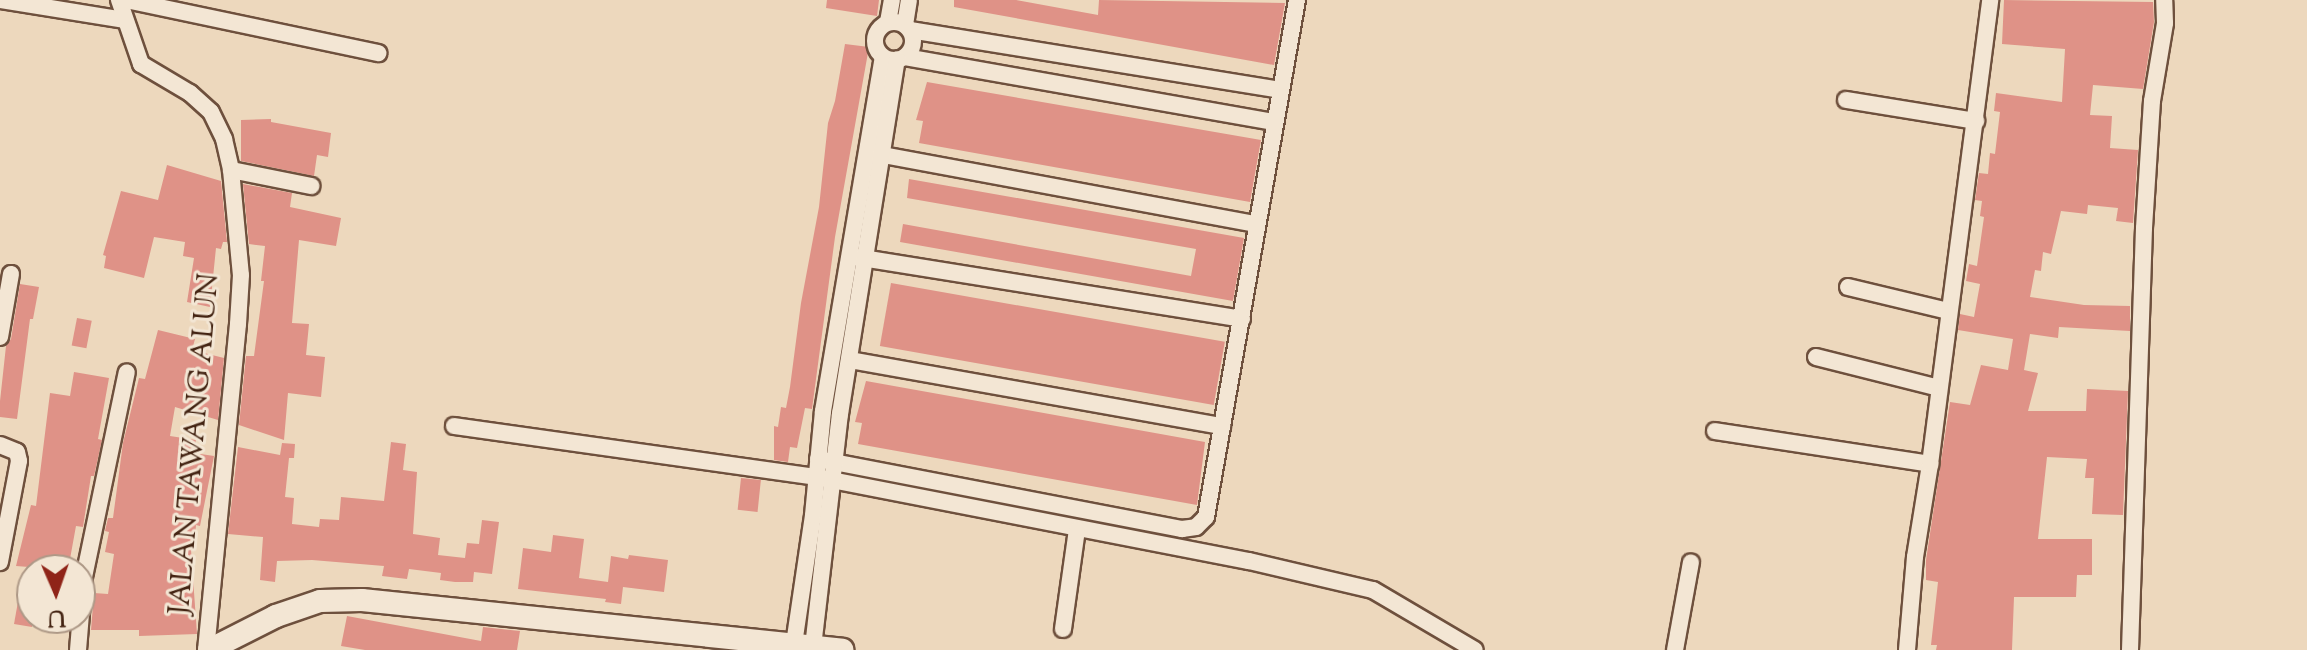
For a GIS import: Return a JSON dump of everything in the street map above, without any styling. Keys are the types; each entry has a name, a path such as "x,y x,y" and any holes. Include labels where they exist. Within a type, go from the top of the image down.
{"street":[{"path":"1,0 125,20"},
{"name":"JALAN TAWANG ALUN","path":"119,0 141,64 190,93 211,112 224,139 231,170 241,275 208,650"},
{"path":"126,0 378,53"},
{"path":"803,645 818,595 821,516 816,477 847,255 895,58 913,45 901,26 892,0"},
{"path":"901,26 909,0"},
{"path":"818,459 1182,529 1196,527 1206,517 1297,0"},
{"path":"1907,650 1915,557 1930,464 1990,0"},
{"path":"2130,650 2144,228 2152,101 2165,23 2164,0"},
{"path":"1274,122 895,58 874,42 881,26 901,26 1280,90"},
{"path":"803,645 801,592 834,480 895,58"},
{"path":"1087,90 1091,59"},
{"path":"1846,100 1976,121"},
{"path":"883,155 1257,224"},
{"path":"231,170 311,186"},
{"path":"847,255 1242,319"},
{"path":"0,337 11,274"},
{"path":"1848,287 1948,311"},
{"path":"1816,357 1939,388"},
{"path":"850,360 1222,426"},
{"path":"78,650 84,577 127,372"},
{"path":"454,426 834,480 1077,530 1249,561 1373,590 1475,650"},
{"path":"1715,431 1930,464"},
{"path":"0,445 17,452 19,461 0,562"},
{"path":"1063,629 1077,530"},
{"path":"1675,650 1691,562"},
{"path":"801,592 818,595"},
{"path":"208,650 276,616 320,601 362,600 842,650"}],"building":[{"path":"827,0 879,0 877,16 826,8"},
{"path":"954,0 1016,0 1098,15 1099,0 1285,3 1274,65 954,7"},
{"path":"2004,0 2153,2 2154,22 2143,89 2093,85 2090,115 2112,116 2110,148 2138,150 2133,223 2116,221 2118,208 2088,205 2087,214 2061,211 2051,254 2043,252 2041,271 2035,270 2030,297 2084,305 2130,306 2130,331 2059,327 2058,338 2030,334 2024,370 2038,373 2028,411 2086,411 2087,389 2128,391 2123,515 2092,514 2094,478 2085,478 2087,459 2047,457 2038,539 2092,539 2092,575 2077,575 2076,597 2014,597 2012,650 1936,650 1937,645 1931,645 1938,582 1926,580 1926,560 1950,402 1970,405 1981,365 2008,370 2013,339 1958,330 1960,314 1974,317 1980,284 1966,281 1969,264 1977,266 1984,217 1980,216 1982,201 1975,200 1979,173 1988,174 1990,153 1995,154 2000,112 1994,111 1996,93 2062,102 2065,49 2002,44"},
{"path":"845,44 869,47 835,237 812,409 805,408 797,448 790,447 788,462 774,460 774,426 778,427 781,407 786,408 790,387 801,303 819,207 828,123"},
{"path":"927,82 1261,140 1250,202 919,143 923,121 916,120"},
{"path":"271,119 271,122 331,133 328,157 317,155 314,176 241,161 241,120"},
{"path":"167,165 221,181 227,242 223,242 221,249 216,248 210,307 187,302 194,258 183,256 185,242 154,237 144,278 104,268 106,256 103,255 121,191 158,200"},
{"path":"909,179 1244,238 1233,301 900,242 903,224 1191,276 1196,249 907,198"},
{"path":"243,184 292,193 290,207 341,218 336,246 299,240 292,323 309,324 306,355 325,357 321,397 288,393 284,440 239,425 246,356 254,356 264,281 261,281 265,246 249,244"},
{"path":"891,283 1225,342 1214,405 880,346"},
{"path":"20,284 39,287 33,319 30,319 17,419 0,417 0,401 6,346 11,339"},
{"path":"77,318 92,321 86,348 72,345"},
{"path":"158,330 195,339 192,350 224,358 218,420 175,407 170,436 196,440 194,453 214,456 200,526 196,525 194,550 191,550 197,634 139,636 139,630 96,630 96,593 108,594 114,554 105,552 109,532 105,531 108,518 113,518 123,443 139,378 145,379"},
{"path":"74,372 109,378 98,439 102,440 94,476 91,476 83,527 76,526 71,554 19,554 31,505 36,506 50,393 70,396"},
{"path":"866,381 1205,442 1197,505 858,444 862,423 855,422"},
{"path":"391,442 406,444 403,470 417,472 413,534 440,538 438,555 465,558 467,543 479,544 482,520 499,522 492,574 474,572 473,582 455,582 440,580 441,573 409,569 407,579 382,576 384,566 312,560 277,561 275,582 260,580 263,537 228,534 238,447 280,455 282,443 295,444 294,458 289,458 285,497 294,498 292,524 319,527 320,519 339,520 341,497 384,501"},
{"path":"741,478 761,480 758,512 738,510"},
{"path":"553,535 584,539 579,578 608,582 611,556 668,560 664,592 623,587 621,604 605,602 606,599 518,589 523,548 551,552"},
{"path":"347,616 481,641 483,627 520,631 517,650 365,650 341,646"}]}
